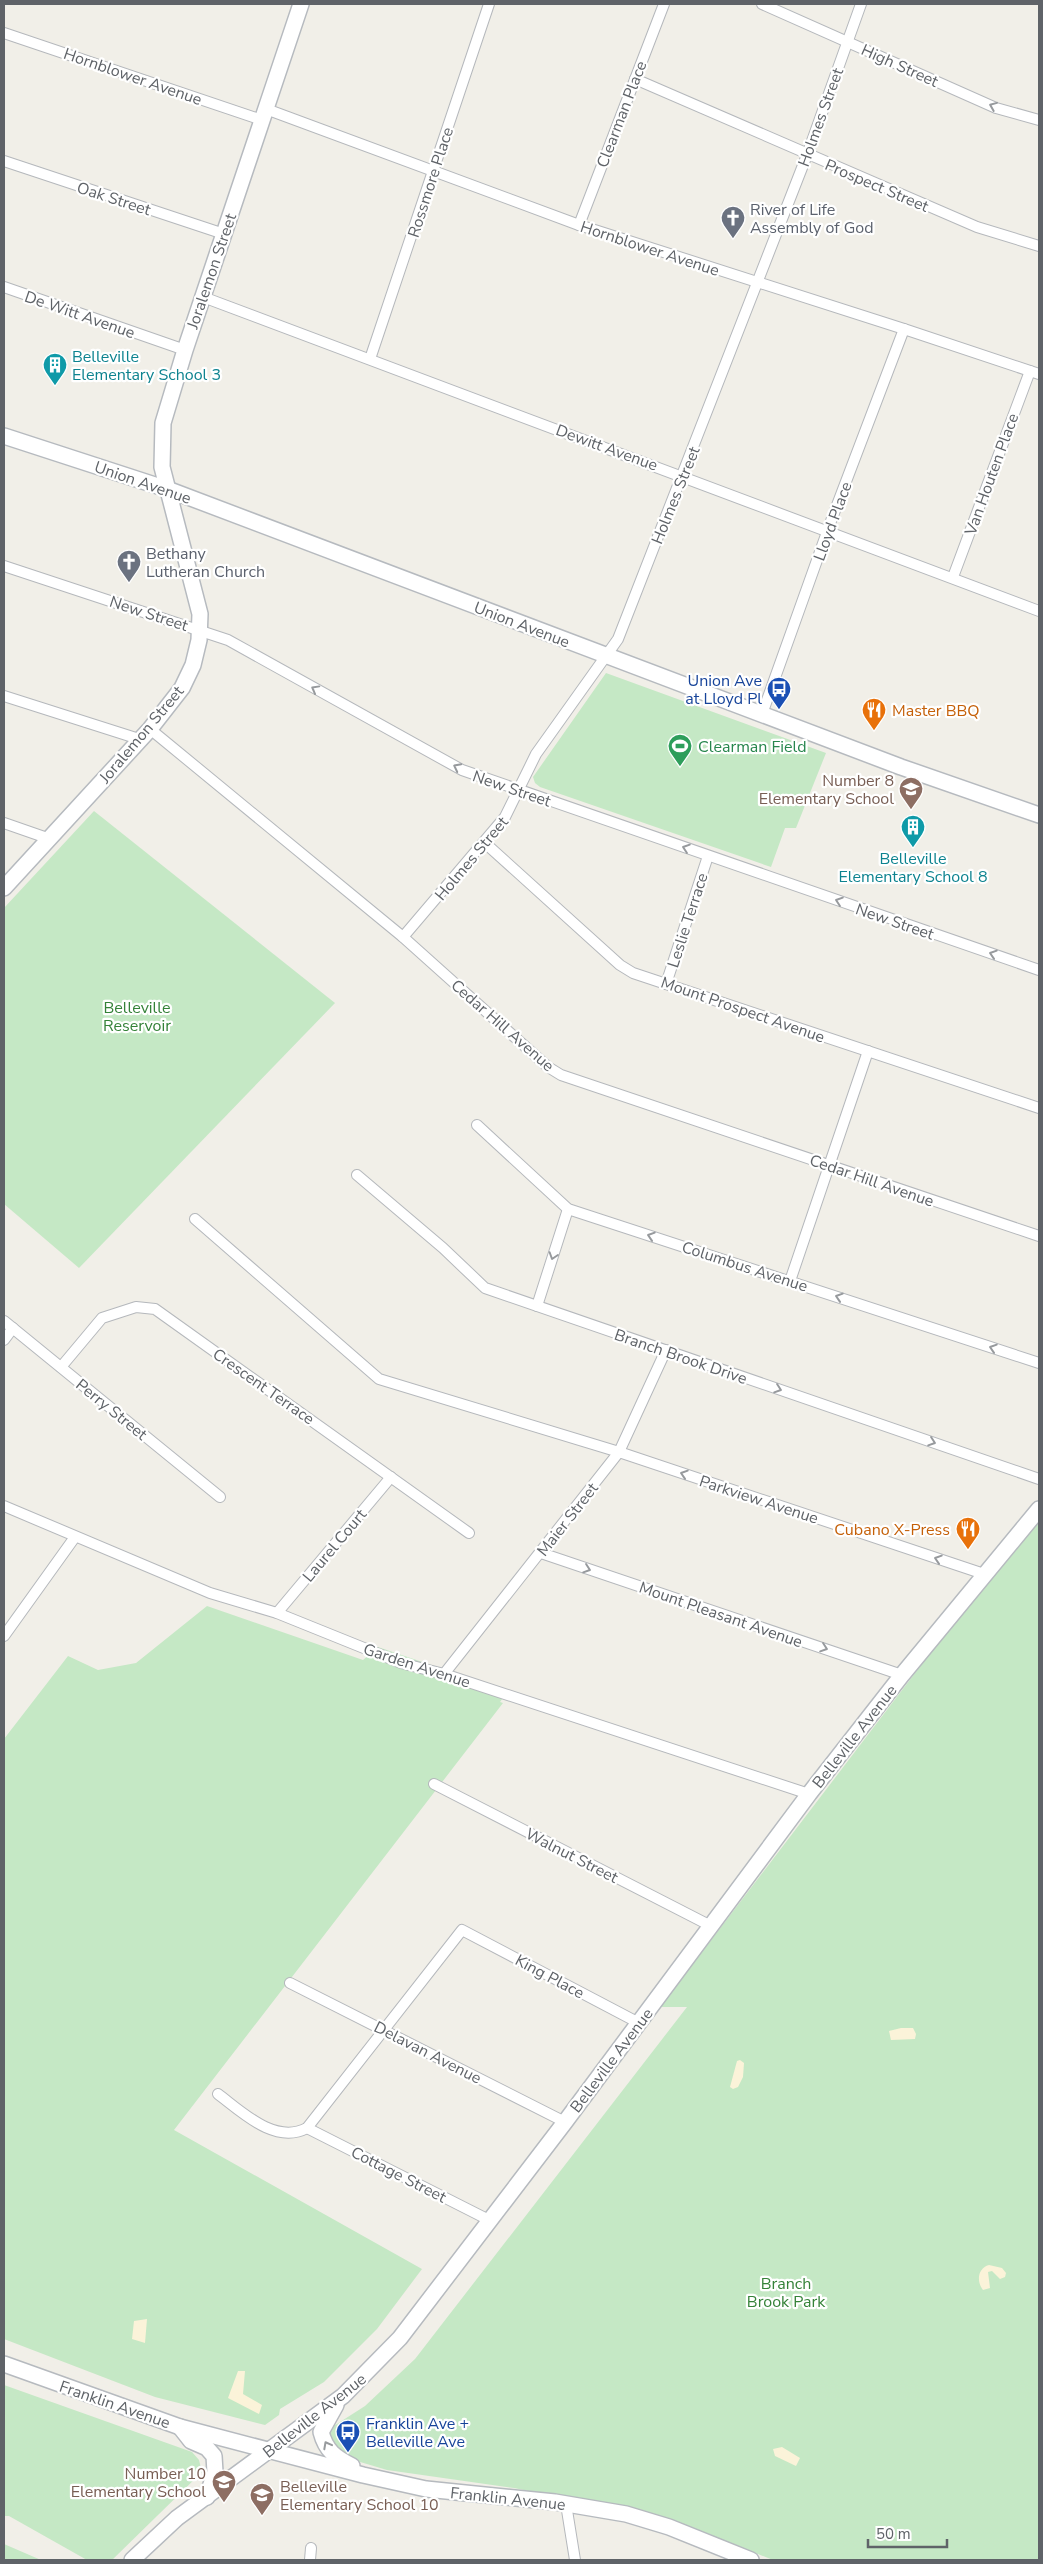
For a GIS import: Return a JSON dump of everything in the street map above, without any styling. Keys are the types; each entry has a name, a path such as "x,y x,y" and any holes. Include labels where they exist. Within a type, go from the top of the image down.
{"main road":[{"name":"Joralemon Street","path":"4,888 144,734 174,698 188,677 197,652 200,629 198,599 167,489 161,455 163,423 298,4"},
{"name":"Union Avenue","path":"4,436 167,489 901,767 1039,814"},
{"name":"Belleville Avenue","path":"132,2560 164,2530 343,2396 400,2338 491,2221 809,1794 902,1675 1039,1509"},
{"name":"Franklin Avenue","path":"4,2364 180,2427 363,2476 426,2489 566,2504 626,2514 669,2527 751,2560"},
{"path":"343,2396 329,2415 321,2432 324,2444 333,2456 355,2468 363,2476"},
{"path":"180,2427 191,2441 207,2448 214,2456 215,2472 207,2497"}],"street":[{"name":"Rossmore Place","path":"370,359 489,4"},
{"name":"Clearman Place","path":"579,225 664,4"},
{"name":"High Street","path":"762,4 996,108 1039,120"},
{"name":"Holmes Street","path":"403,937 506,817 536,754 618,639 807,155 861,4"},
{"name":"Hornblower Avenue","path":"4,33 264,114 433,171 579,225 904,328 1034,372"},
{"name":"Prospect Street","path":"635,79 977,228 1039,246"},
{"name":"Oak Street","path":"4,161 224,234"},
{"name":"De Witt Avenue","path":"4,287 185,350"},
{"name":"Dewitt Avenue","path":"203,297 682,475 1039,611"},
{"name":"Lloyd Place","path":"762,714 828,530 904,328"},
{"name":"Van Houten Place","path":"953,577 1034,372"},
{"name":"New Street","path":"4,566 200,629 228,640 462,770 1039,970"},
{"path":"4,696 144,734"},
{"name":"Cedar Hill Avenue","path":"144,734 403,937 548,1067 561,1075 1039,1236"},
{"path":"4,823 50,839"},
{"name":"Mount Prospect Avenue","path":"485,843 620,965 633,973 1039,1108"},
{"name":"Leslie Terrace","path":"666,984 708,856"},
{"path":"790,1280 868,1051"},
{"name":"Columbus Avenue","path":"477,1125 568,1209 790,1280 1039,1363"},
{"name":"Branch Brook Drive","path":"357,1175 442,1248 485,1288 1039,1479"},
{"path":"537,1306 568,1209"},
{"name":"Parkview Avenue","path":"195,1219 379,1380 619,1452 984,1574"},
{"name":"Crescent Terrace","path":"60,1367 102,1318 136,1307 155,1309 469,1534"},
{"name":"Perry Street","path":"4,1321 220,1496"},
{"path":"4,1340 13,1328"},
{"name":"Maier Street","path":"444,1674 619,1452 666,1350"},
{"name":"Laurel Court","path":"276,1613 391,1477"},
{"name":"Garden Avenue","path":"4,1506 210,1593 276,1613 401,1663 444,1674 809,1794"},
{"path":"4,1636 75,1537"},
{"name":"Mount Pleasant Avenue","path":"541,1553 902,1675"},
{"name":"Walnut Street","path":"434,1784 710,1926"},
{"name":"King Place","path":"382,2029 462,1930 639,2023"},
{"name":"Delavan Avenue","path":"290,1983 565,2122"},
{"path":"218,2094 258,2123 273,2130 292,2133 307,2128 382,2029"},
{"name":"Cottage Street","path":"307,2128 491,2221"},
{"path":"566,2504 575,2560"},
{"path":"310,2560 311,2548"}],"green space":[{"name":"Clearman Field","path":"606,673 826,753 796,828 785,828 771,867 540,787 535,783 533,777"},
{"name":"Belleville Reservoir","path":"94,811 335,1003 79,1268 4,1204 4,908"},
{"name":"Branch Brook Park","path":"1039,1520 1039,2560 773,2560 676,2521 514,2488 387,2470 330,2453 326,2431 365,2406 415,2359 687,2007 660,2007 951,1626"},
{"path":"207,1606 363,1660 378,1647 508,1691 500,1702 503,1703 174,2130 422,2269 377,2329 324,2382 280,2409 279,2415 265,2425 155,2397 4,2339 4,1739 68,1656 98,1670 136,1663"},
{"path":"4,2385 192,2452 199,2460 202,2472 112,2560 87,2560 9,2516 4,2516"},
{"path":"4,2544 41,2560 4,2560"}],"sand":[{"path":"913,2028 916,2034 915,2039 891,2040 889,2031"},
{"path":"740,2060 744,2063 743,2077 738,2087 733,2089 730,2087 737,2061"},
{"path":"989,2265 1002,2268 1006,2273 1005,2277 1000,2279 992,2271 988,2272 990,2288 983,2290 979,2283 979,2275 982,2269"},
{"path":"147,2319 145,2343 132,2339 134,2321"},
{"path":"238,2371 245,2371 243,2394 262,2405 259,2414 228,2398"},
{"path":"782,2447 800,2458 796,2466 775,2456 773,2449"}],"place":[{"name":"River of Life Assembly of God","path":"733,239"},
{"name":"Belleville Elementary School 3","path":"55,386"},
{"name":"Bethany Lutheran Church","path":"129,583"},
{"name":"Union Ave at Lloyd Pl","path":"779,710"},
{"name":"Master BBQ","path":"874,731"},
{"name":"Clearman Field","path":"680,767"},
{"name":"Number 8 Elementary School","path":"911,810"},
{"name":"Belleville Elementary School 8","path":"913,848"},
{"name":"Cubano X-Press","path":"968,1550"},
{"name":"Franklin Ave + Belleville Ave","path":"348,2453"},
{"name":"Number 10 Elementary School","path":"224,2503"},
{"name":"Belleville Elementary School 10","path":"262,2516"}]}
